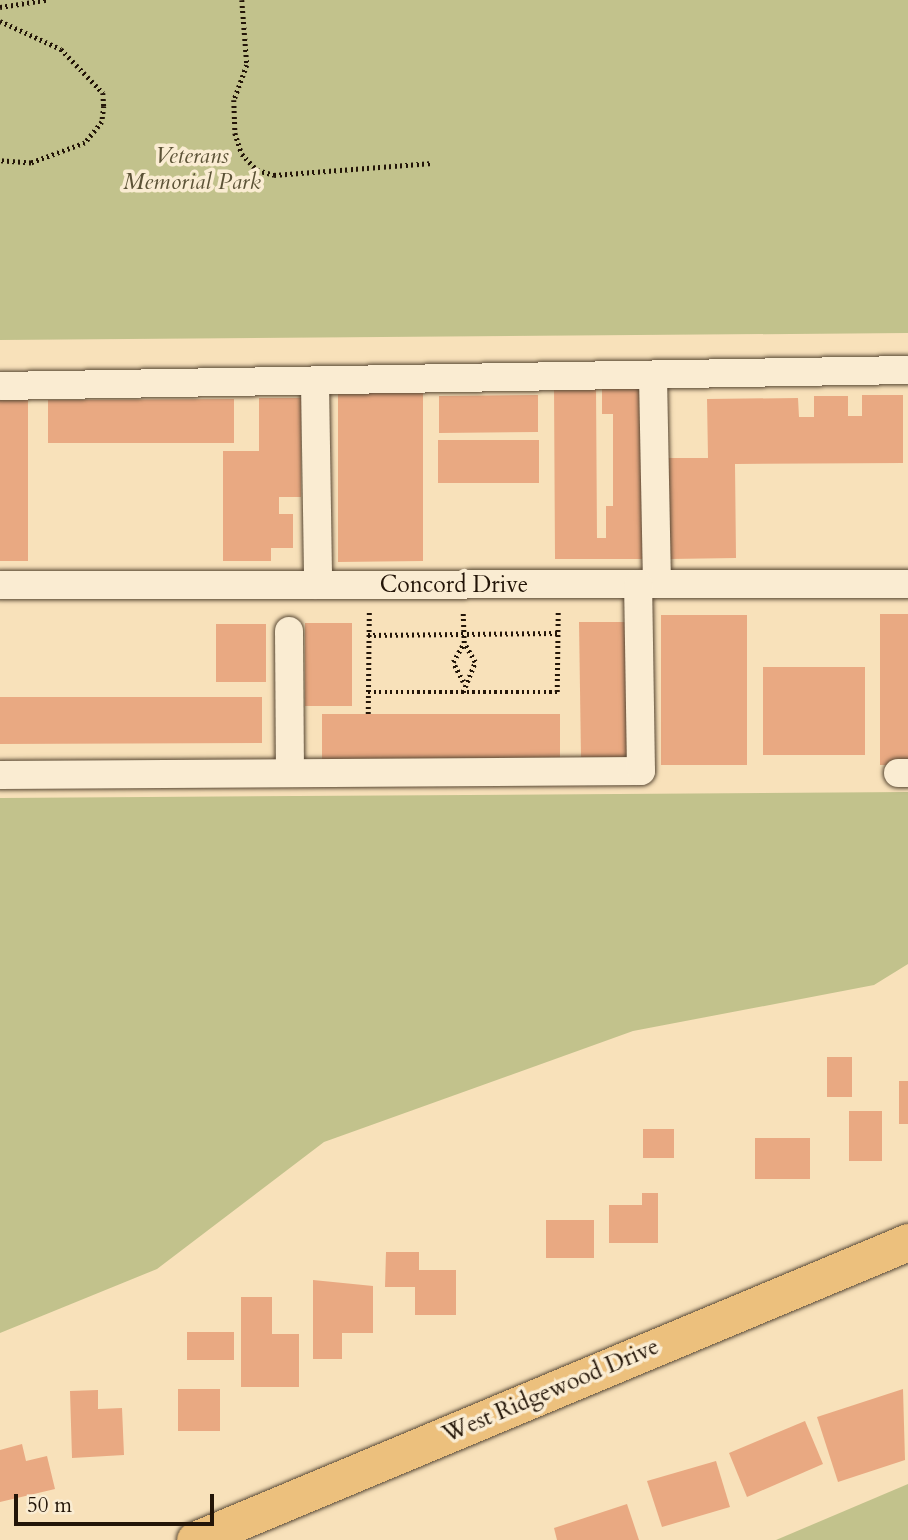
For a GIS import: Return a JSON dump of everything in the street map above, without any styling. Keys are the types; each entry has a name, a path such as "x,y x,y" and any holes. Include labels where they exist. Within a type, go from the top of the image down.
{"main road":[{"name":"West Ridgewood Drive","path":"195,1540 908,1242"}],"street":[{"path":"0,386 315,383 908,370"},
{"path":"0,775 641,771 653,376"},
{"path":"315,383 318,585"},
{"name":"Concord Drive","path":"0,585 908,584"},
{"path":"289,631 290,773"}],"path":[{"path":"0,7 46,0"},
{"path":"242,0 247,65 234,100 235,133 242,154 257,170 274,175 433,163"},
{"path":"0,21 61,49 103,93 104,106 102,122 85,143 31,163 0,161"},
{"path":"368,692 557,692 558,584"},
{"path":"368,713 369,585"},
{"path":"368,635 557,633"},
{"path":"463,692 463,682 453,662 464,643 464,634"},
{"path":"463,682 475,662 464,643"}],"green space":[{"name":"Veterans Memorial Park","path":"0,0 908,0 908,333 0,340"},
{"path":"908,792 908,964 874,985 633,1031 324,1142 157,1269 0,1333 0,798"},
{"path":"908,1484 908,1540 776,1540"}],"building":[{"path":"641,385 642,559 555,559 554,386 596,386 597,538 606,538 606,506 613,506 613,414 602,414 602,386"},
{"path":"338,387 423,387 423,561 338,562"},
{"path":"538,395 538,432 439,433 439,396"},
{"path":"862,395 903,395 903,463 735,464 736,558 670,559 669,458 708,458 707,399 798,398 799,417 814,417 814,396 848,396 848,416 862,416"},
{"path":"259,398 301,398 301,497 279,497 279,514 293,514 293,548 271,548 271,561 223,561 223,451 259,451"},
{"path":"234,399 234,443 48,443 48,400"},
{"path":"0,400 28,400 28,561 0,561"},
{"path":"438,440 539,440 539,483 438,483"},
{"path":"880,614 908,614 908,765 880,765"},
{"path":"661,615 747,615 747,765 661,765"},
{"path":"579,622 627,622 628,757 581,757"},
{"path":"305,623 352,623 352,706 305,706"},
{"path":"216,624 266,624 266,682 216,682"},
{"path":"763,667 865,667 865,755 763,755"},
{"path":"0,697 262,697 262,743 0,744"},
{"path":"322,714 560,714 560,759 322,759"},
{"path":"827,1057 852,1057 852,1097 827,1097"},
{"path":"899,1081 908,1081 908,1124 899,1124"},
{"path":"849,1111 882,1111 882,1161 849,1161"},
{"path":"643,1129 674,1129 674,1158 643,1158"},
{"path":"755,1138 810,1138 810,1179 755,1179"},
{"path":"642,1193 658,1193 658,1243 609,1243 609,1205 642,1205"},
{"path":"546,1220 594,1220 594,1258 546,1258"},
{"path":"386,1252 419,1252 419,1270 456,1270 456,1315 415,1315 415,1287 385,1287"},
{"path":"313,1280 373,1286 373,1333 342,1333 342,1359 313,1359"},
{"path":"241,1297 272,1297 272,1334 299,1334 299,1387 241,1387"},
{"path":"187,1332 234,1332 234,1360 187,1360"},
{"path":"178,1389 220,1389 220,1431 178,1431"},
{"path":"903,1389 905,1460 838,1482 817,1417"},
{"path":"98,1390 98,1409 122,1408 124,1455 72,1458 70,1391"},
{"path":"805,1421 823,1464 747,1497 729,1453"},
{"path":"22,1444 26,1461 47,1456 55,1489 0,1502 0,1450"},
{"path":"716,1461 730,1507 662,1527 647,1481"},
{"path":"627,1504 639,1540 557,1540 554,1528"}]}
